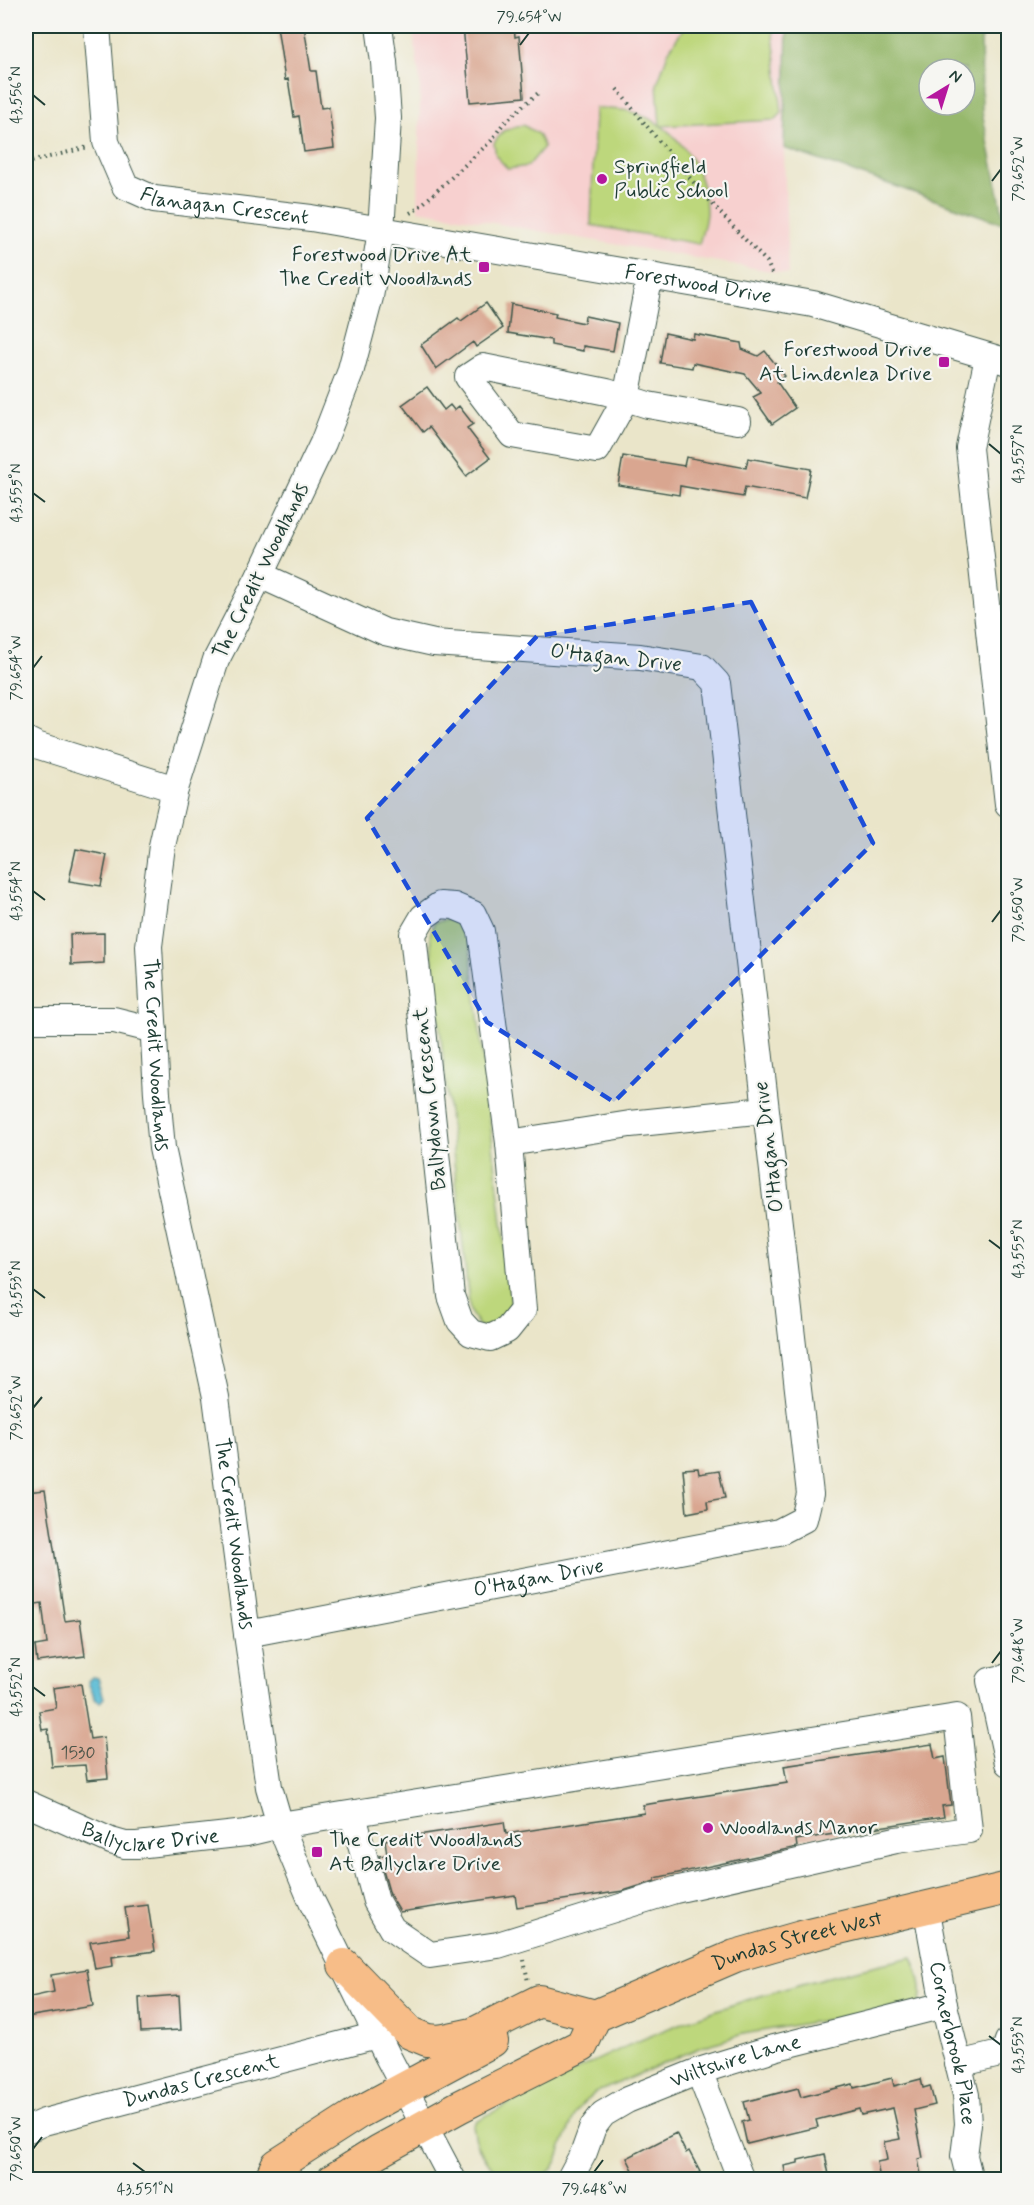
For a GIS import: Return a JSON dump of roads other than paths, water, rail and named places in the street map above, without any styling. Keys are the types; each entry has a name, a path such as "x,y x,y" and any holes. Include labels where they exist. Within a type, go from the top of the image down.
{"main road":[{"name":"Dundas Street West","path":"595,2016 735,1956 801,1937 1008,1888"},
{"path":"333,2180 425,2126 582,2045 595,2016 539,2001 473,2034 440,2041 427,2040 410,2034 344,1965"},
{"path":"270,2180 277,2164 358,2114 473,2051 563,2007"}],"street":[{"name":"Flanagan Crescent","path":"98,26 106,142 125,186 154,199 311,218 381,231"},
{"name":"The Credit Woodlands","path":"379,26 388,118 381,231 369,297 351,373 323,443 260,575 216,660 175,789 162,846 149,946 162,1148 216,1397 269,1787 280,1825 312,1902 453,2180"},
{"name":"Forestwood Drive","path":"381,231 813,304 998,360"},
{"path":"650,275 626,398 597,450 512,435 468,377 483,366 607,392 626,398 648,405 738,421"},
{"path":"998,360 969,448 1008,804"},
{"name":"O'Hagan Drive","path":"247,1634 779,1532 804,1519 810,1494 717,683 702,667 640,657 434,643 385,632 260,575"},
{"path":"26,740 36,746 175,789"},
{"name":"Ballydown Crescent","path":"440,905 454,906 473,914 481,931 509,1143 523,1310 507,1330 490,1338 471,1334 460,1321 451,1296 413,934 423,917 440,905"},
{"path":"26,1020 114,1020 154,1030"},
{"path":"509,1143 630,1124 765,1110"},
{"path":"1008,1677 990,1681 1008,1763"},
{"name":"Ballyclare Drive","path":"26,1803 111,1841 125,1845 137,1845 246,1833 280,1825 957,1718 969,1830 896,1840 675,1890 498,1945 430,1955 392,1929 376,1901 353,1815"},
{"name":"Cornerbrook Place","path":"926,1906 944,2005 966,2095 968,2124 964,2156 970,2180"},
{"name":"Wiltshire Lane","path":"570,2180 593,2127 603,2114 627,2100 699,2072 774,2048 944,2005"},
{"name":"Dundas Crescent","path":"26,2130 44,2122 377,2034"},
{"path":"958,2064 1007,2048"},
{"path":"699,2072 741,2180"}],"water":[{"path":"92,1677 98,1678 104,1698 100,1702 94,1699 88,1681"}],"place":[{"name":"Springfield Public School","path":"602,179"},
{"name":"Forestwood Drive At The Credit Woodlands","path":"484,267"},
{"name":"Forestwood Drive At Lindenlea Drive","path":"944,362"},
{"name":"Woodlands Manor","path":"708,1828"},
{"name":"The Credit Woodlands At Ballyclare Drive","path":"317,1852"}]}
